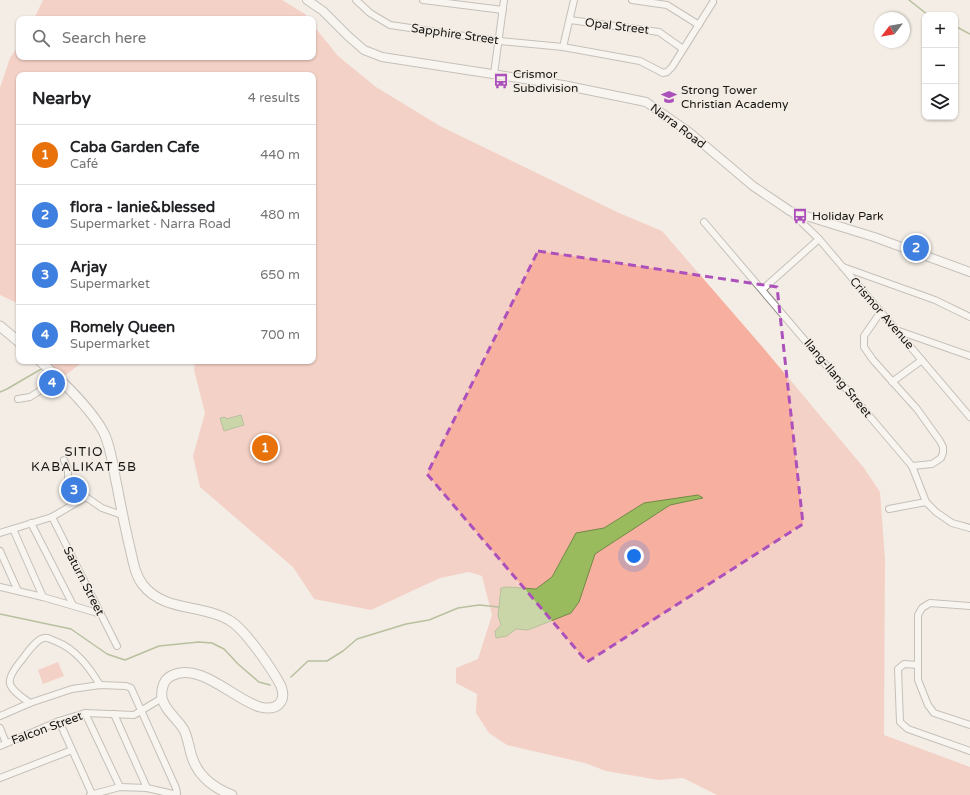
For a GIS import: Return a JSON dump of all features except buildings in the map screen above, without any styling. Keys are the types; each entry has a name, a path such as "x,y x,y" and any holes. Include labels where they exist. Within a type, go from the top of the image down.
{"main road":[{"path":"0,326 16,339"},
{"path":"44,365 88,410 104,434 110,450 122,515 134,566 143,585 163,601 208,612 230,620 246,636 277,679 283,692 281,702 274,707 268,708 260,707 210,680 199,676 181,673 173,675 165,681 162,698 168,710 185,732 192,757 198,771 209,782 232,795"}],"street":[{"name":"Narra Road","path":"306,0 323,11 364,50 382,57 563,85 646,102 689,132 753,186 790,211 874,237 970,272"},
{"name":"Sapphire Street","path":"356,0 370,13 390,25 563,47 640,61 663,73 670,70 683,49"},
{"path":"423,0 503,10"},
{"path":"494,74 504,0"},
{"path":"563,47 574,0"},
{"path":"632,0 668,5 699,25"},
{"path":"683,49 713,2"},
{"name":"Opal Street","path":"570,20 659,32 683,49"},
{"name":"Crismor Avenue","path":"790,211 819,239 970,417"},
{"name":"Ilang-Ilang Street","path":"704,222 763,289 912,466 926,502 936,512 952,523 970,528"},
{"path":"763,289 819,239"},
{"path":"842,266 935,300 970,316"},
{"path":"880,312 864,336 864,347 873,360 917,409 943,447 941,458 932,464 912,466"},
{"path":"897,330 970,356"},
{"path":"892,382 922,360"},
{"path":"18,399 30,396 58,379"},
{"path":"64,460 68,470 68,481 86,497 102,508 122,515"},
{"path":"0,533 52,517 86,497"},
{"path":"889,509 926,502"},
{"name":"Saturn Street","path":"52,517 117,646"},
{"path":"31,523 73,605"},
{"path":"13,529 43,597"},
{"path":"0,551 18,591"},
{"path":"0,587 73,605 101,614"},
{"path":"970,606 930,603 922,608 918,614 918,680 928,705 934,713 970,725"},
{"path":"30,703 13,688 10,683 11,677 18,664 31,648 43,638 48,638 72,649 93,673 100,685"},
{"path":"918,665 904,664 898,668 900,722 908,729 970,751"},
{"path":"0,716 30,703 72,689 100,685 126,686 131,688 178,791 176,794 173,794 147,788 120,787 91,795 58,721"},
{"name":"Falcon Street","path":"3,745 58,721 84,713 134,715 162,698"},
{"path":"84,713 120,787"},
{"path":"114,714 147,788"},
{"path":"0,728 3,745"},
{"path":"0,778 72,750"}],"highlighted area":[{"path":"538,251 777,287 803,524 587,662 427,474"}],"shaded area":[{"path":"43,0 282,0 307,16 35,16"},
{"path":"316,29 338,56 376,87 440,126 619,213 662,231 864,468 880,492 885,558 884,735 970,767 970,795 717,795 683,778 659,780 606,771 585,763 507,745 489,733 476,713 477,694 456,683 456,668 478,659 492,615 482,576 469,572 440,578 371,610 314,599 293,567 200,487 193,456 205,413 194,370 195,364 316,364 316,72 16,72 16,303 0,295 0,88 10,58 16,49 16,60 316,60"},
{"path":"51,364 80,364 63,377"},
{"path":"241,415 244,425 224,431 220,418 225,417 226,419"},
{"path":"698,495 703,498 670,505 595,554 579,602 571,613 528,630 516,629 507,636 496,638 495,631 501,625 498,616 501,588 536,589 552,577 576,533 604,528 644,503"},
{"path":"58,662 64,676 43,684 38,670"}],"waterway":[{"path":"909,0 924,12"},
{"path":"958,28 970,34"},
{"path":"0,392 43,368"},
{"path":"291,677 308,661 327,661 343,651 357,639 406,624 429,620 458,608 479,605 499,607"},
{"path":"0,614 71,629 107,654 125,660 159,646 199,642 212,643 224,649 238,664 259,682 270,685"}],"place":[{"name":"Crismor Subdivision","path":"501,81"},
{"name":"Strong Tower Christian Academy","path":"669,97"},
{"name":"Holiday Park","path":"800,216"},
{"name":"flora - lanie&blessed","path":"916,248"},
{"name":"Romely Queen","path":"52,383"},
{"name":"Caba Garden Cafe","path":"265,448"},
{"name":"Arjay","path":"74,490"}],"district":[{"name":"SITIO KABALIKAT 5B","path":"84,460"}]}
